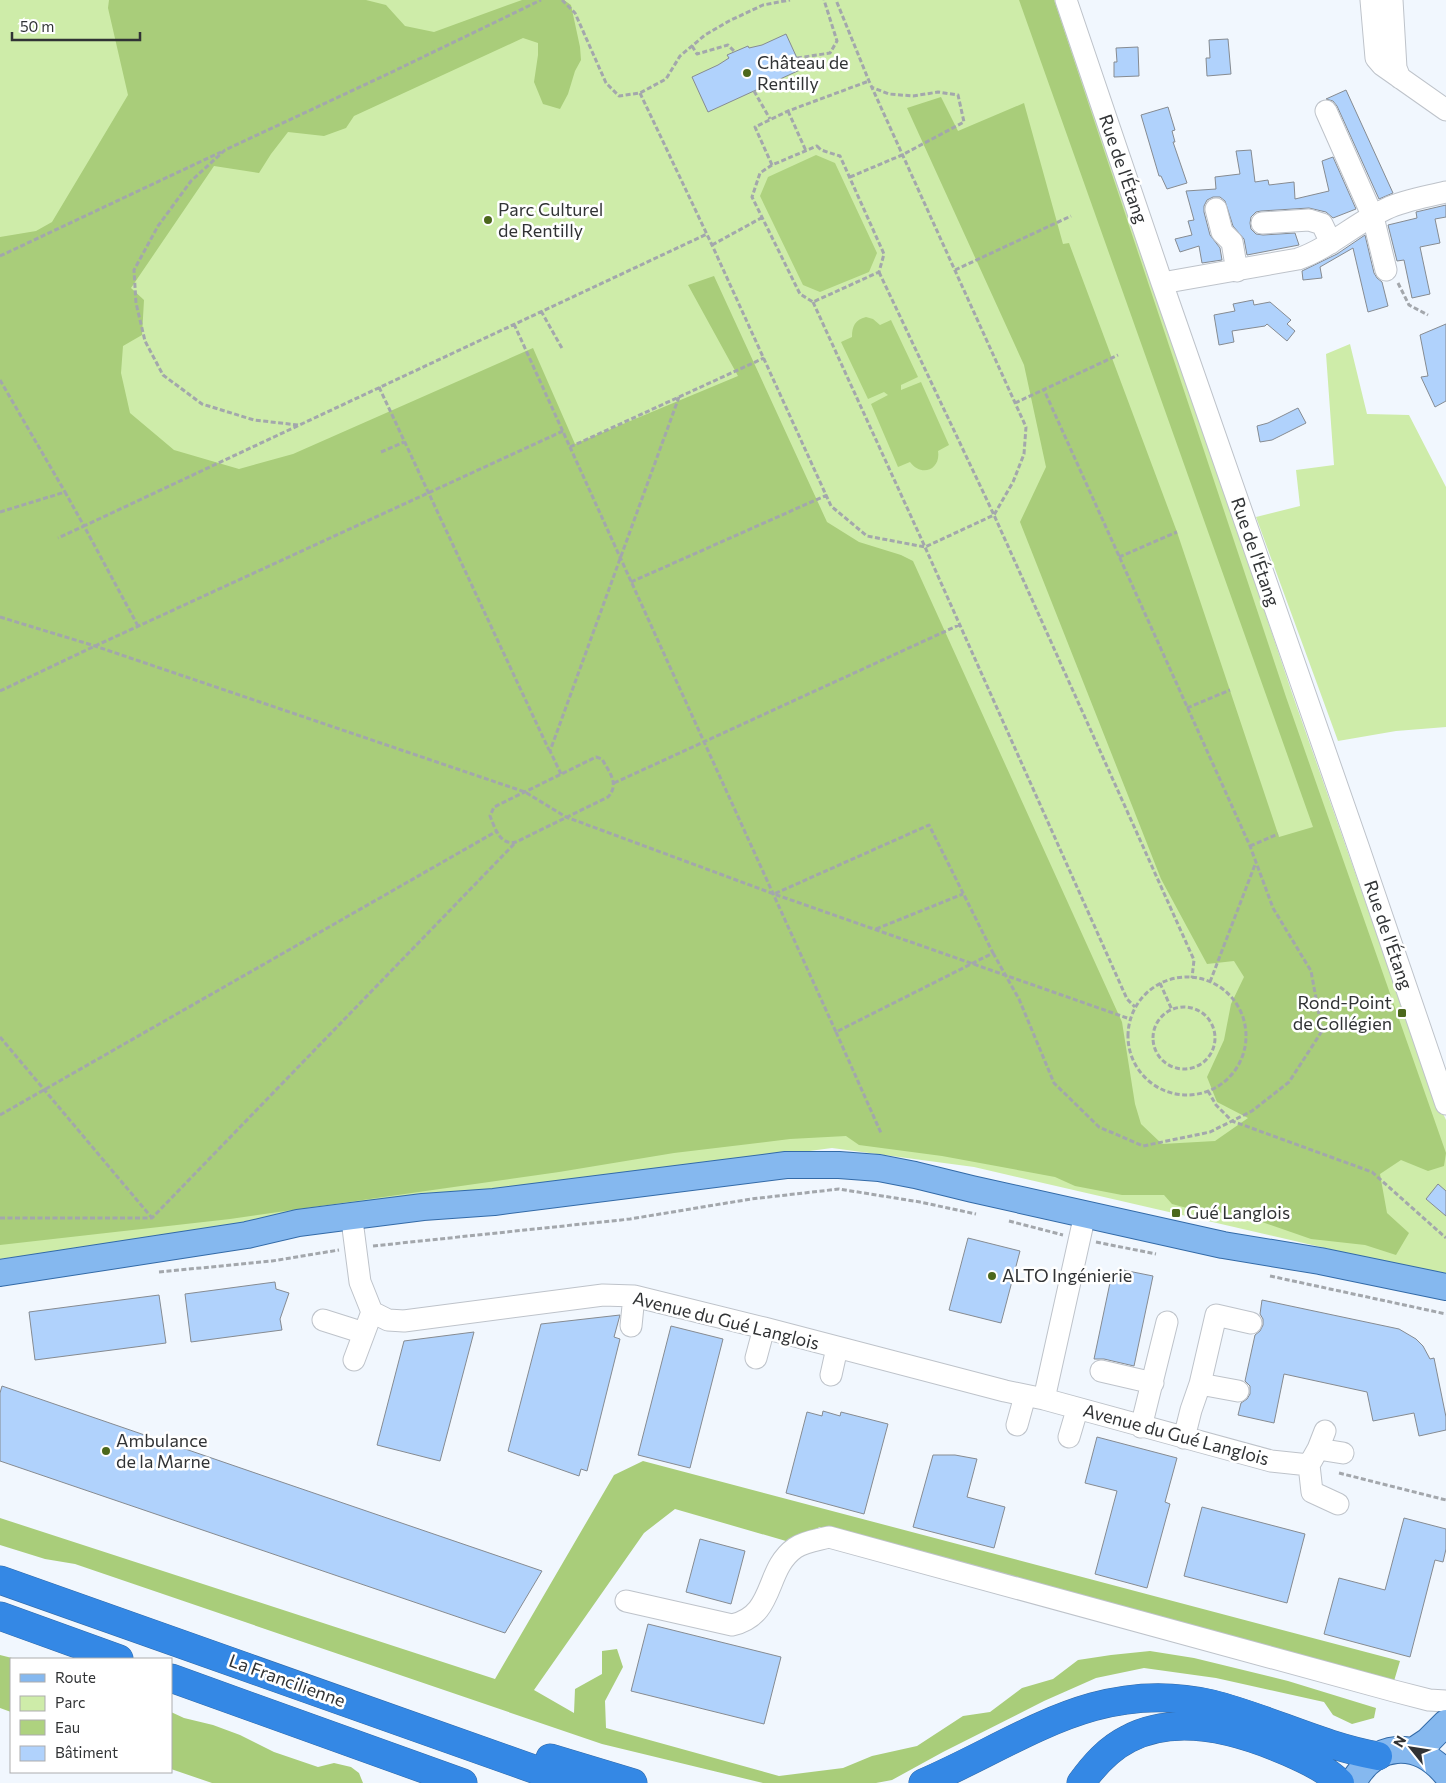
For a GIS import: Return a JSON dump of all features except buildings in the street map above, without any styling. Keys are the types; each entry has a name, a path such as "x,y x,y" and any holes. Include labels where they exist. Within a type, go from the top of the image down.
{"highway":[{"name":"La Francilienne","path":"0,1580 573,1783"},
{"path":"0,1616 116,1658"},
{"name":"La Francilienne","path":"172,1678 463,1783"},
{"path":"923,1783 1043,1724 1102,1704 1138,1698 1165,1698 1211,1704 1260,1718 1343,1748 1378,1756"},
{"path":"1081,1783 1108,1752 1129,1739 1167,1728 1190,1727 1229,1732 1267,1743 1305,1759 1340,1783"},
{"path":"495,1756 531,1752 633,1783"}],"main road":[{"path":"0,1273 247,1235 298,1223 352,1216 423,1207 494,1202 786,1165 839,1165 878,1168 915,1175 1223,1245 1446,1287"},
{"path":"247,1235 299,1234 354,1238 423,1217 494,1202"},
{"path":"1413,1751 1428,1741 1446,1723"},
{"path":"1353,1783 1367,1763 1378,1756 1395,1750 1413,1751 1426,1756 1437,1763 1446,1774"}],"street":[{"name":"Rue de l'Étang","path":"1066,0 1446,1104"},
{"path":"1372,0 1376,58 1382,65 1446,110"},
{"path":"1392,0 1396,68 1400,78"},
{"path":"1326,111 1373,217 1386,270"},
{"path":"1162,283 1298,259 1312,254 1384,210 1404,202 1446,192"},
{"path":"1216,208 1222,232 1232,242 1237,270"},
{"path":"1262,223 1309,220 1322,224 1331,243"},
{"path":"1017,1425 1035,1398 1085,1214"},
{"path":"354,1238 360,1282 372,1312 354,1360"},
{"name":"Avenue du Gué Langlois","path":"372,1312 388,1320 404,1321 603,1295 634,1296 1035,1398 1271,1461 1317,1448 1343,1453"},
{"path":"631,1326 634,1296"},
{"path":"1184,1438 1200,1384 1216,1315 1252,1323"},
{"path":"323,1320 364,1334"},
{"path":"1141,1427 1167,1322"},
{"path":"756,1358 764,1328"},
{"path":"831,1374 837,1348"},
{"path":"1101,1370 1152,1383"},
{"path":"1200,1384 1238,1391"},
{"path":"1069,1437 1077,1410"},
{"path":"1317,1448 1312,1492 1338,1504"},
{"path":"626,1601 732,1625 745,1622 759,1610 781,1562 796,1548 808,1542 829,1537 1394,1691 1429,1700 1446,1701"}],"path":[{"path":"0,256 541,0"},
{"path":"562,0 575,12 606,83 620,96 640,93 666,79 680,56 705,35 729,21 763,5 790,0"},
{"path":"797,58 830,53 837,41 824,0"},
{"path":"640,93 707,234 831,506 867,536 925,547 994,515 1013,482 1024,454 1026,427 871,86 836,0"},
{"path":"692,46 697,54 728,46 735,52"},
{"path":"772,165 754,127 788,111 869,81"},
{"path":"850,177 902,155 964,122 958,95 938,92 912,96 897,95 889,94 871,86"},
{"path":"754,91 770,119"},
{"path":"788,111 806,151"},
{"path":"1135,1007 1126,999 925,547 813,302 800,294 752,196 760,173 772,165 817,146 821,150 840,156 884,254 880,272 994,515 1194,960 1192,978"},
{"path":"225,150 191,181 158,226 134,270 136,303 145,341 163,375 202,404 254,420 298,425"},
{"path":"955,270 1071,216"},
{"path":"712,245 763,217"},
{"path":"58,538 707,234"},
{"path":"1386,270 1396,277 1409,305 1428,315"},
{"path":"813,302 880,272"},
{"path":"541,311 563,350"},
{"path":"514,324 881,1133"},
{"path":"1015,403 1118,355"},
{"path":"570,447 764,358"},
{"path":"0,380 65,492 138,626"},
{"path":"379,387 561,774"},
{"path":"774,894 929,825 993,953 1019,999 1054,1083 1099,1127 1143,1146 1210,1132 1252,1111 1289,1082 1322,1031 1311,971 1273,908 1250,846 1044,390"},
{"path":"550,751 679,397"},
{"path":"0,691 563,431"},
{"path":"381,452 404,442"},
{"path":"0,512 65,492"},
{"path":"631,582 826,495"},
{"path":"1119,557 1177,532"},
{"path":"0,617 95,646 525,792 566,817 774,894 1130,1019"},
{"path":"614,783 959,624"},
{"path":"1187,708 1230,690"},
{"path":"0,1218 152,1218 516,842 608,797 614,791 614,783 602,759 596,757 494,807 490,816 499,836 511,843 516,842"},
{"path":"0,1115 497,831"},
{"path":"1250,846 1278,834"},
{"path":"1210,982 1256,862"},
{"path":"875,930 963,894"},
{"path":"836,1032 993,953"},
{"path":"1176,978 1192,978 1210,982 1225,991 1236,1004 1243,1019 1246,1038 1242,1057 1232,1074 1217,1087 1199,1094 1180,1095 1161,1090 1145,1079 1134,1063 1128,1045 1128,1025 1135,1007 1146,993 1160,983 1176,978"},
{"path":"1160,983 1172,1010"},
{"path":"1188,1007 1197,1010 1212,1024 1215,1034 1212,1048 1204,1061 1195,1067 1185,1069 1170,1065 1158,1056 1154,1046 1155,1026 1160,1018 1172,1010 1188,1007"},
{"path":"0,1036 152,1218"},
{"path":"1208,1090 1216,1106 1232,1121 1372,1172 1446,1238"},
{"path":"154,1272 272,1261 354,1238 630,1219 751,1199 839,1189 920,1202 981,1215"},
{"path":"1008,1221 1079,1239 1156,1254"},
{"path":"1262,1275 1446,1314"},
{"path":"1317,1448 1446,1500"}],"green space":[{"path":"0,0 1060,0 1292,693 1430,1086 1446,1120 1446,1276 974,1167 832,1148 0,1259"},
{"path":"1350,344 1367,414 1409,415 1446,487 1446,727 1396,731 1338,741 1256,517 1300,506 1296,470 1334,465 1326,354"}],"shaded area":[{"path":"109,0 366,0 386,5 405,26 434,32 522,0 564,0 571,5 581,60 560,109 543,104 534,82 538,43 523,38 354,116 346,128 324,136 288,132 259,173 214,166 131,288 144,300 142,335 123,346 121,373 130,413 174,450 239,469 293,454 533,348 575,444 738,376 688,285 714,276 827,522 859,542 901,555 913,561 1122,1022 1135,1104 1141,1124 1162,1144 1215,1141 1248,1118 1217,1102 1207,1077 1224,1040 1231,1004 1244,977 1234,961 1207,964 1161,879 1020,522 1046,467 1024,365 907,108 941,97 958,131 1024,103 1063,244 1069,243 1177,532 1279,837 1313,827 1019,0 1054,0 1286,697 1446,1153 1444,1166 1428,1171 1401,1160 1380,1174 1387,1213 1409,1233 1396,1255 1365,1245 1311,1239 1242,1215 1198,1211 1172,1204 1164,1195 1122,1195 1075,1186 1055,1177 942,1156 859,1145 846,1136 790,1139 674,1153 559,1172 230,1219 0,1245 0,237 36,231 52,222 128,95 108,8"},
{"path":"643,1461 1400,1661 1394,1681 820,1527 786,1541 675,1509 644,1533 534,1690 574,1713 575,1689 602,1674 602,1651 617,1649 623,1667 605,1701 606,1728 779,1776 843,1768 872,1756 917,1746 963,1716 990,1712 1022,1688 1053,1679 1078,1660 1150,1651 1194,1658 1288,1681 1376,1708 1374,1718 1352,1724 1333,1715 1324,1702 1216,1678 1144,1668 1096,1678 1044,1701 892,1780 876,1783 763,1783 602,1744 75,1564 45,1559 0,1545 0,1518 495,1679 614,1475"},
{"path":"0,1655 12,1658 10,1658 10,1712 0,1708"},
{"path":"172,1712 240,1735 274,1752 318,1767 334,1763 351,1767 359,1773 363,1783 212,1783 172,1769"}],"water":[{"path":"816,155 835,163 877,253 869,272 820,292 803,285 760,196 768,177"},
{"path":"866,317 873,319 880,325 891,320 918,377 901,385 901,390 921,382 949,445 938,451 937,463 930,469 920,470 910,462 898,467 871,404 888,395 884,392 868,399 841,342 852,337 855,324"}],"place":[{"name":"Château de Rentilly","path":"747,73"},
{"name":"Parc Culturel de Rentilly","path":"488,220"},
{"name":"Rond-Point de Collégien","path":"1402,1013"},
{"name":"Gué Langlois","path":"1176,1213"},
{"name":"ALTO Ingénierie","path":"992,1276"},
{"name":"Ambulance de la Marne","path":"106,1451"}]}
